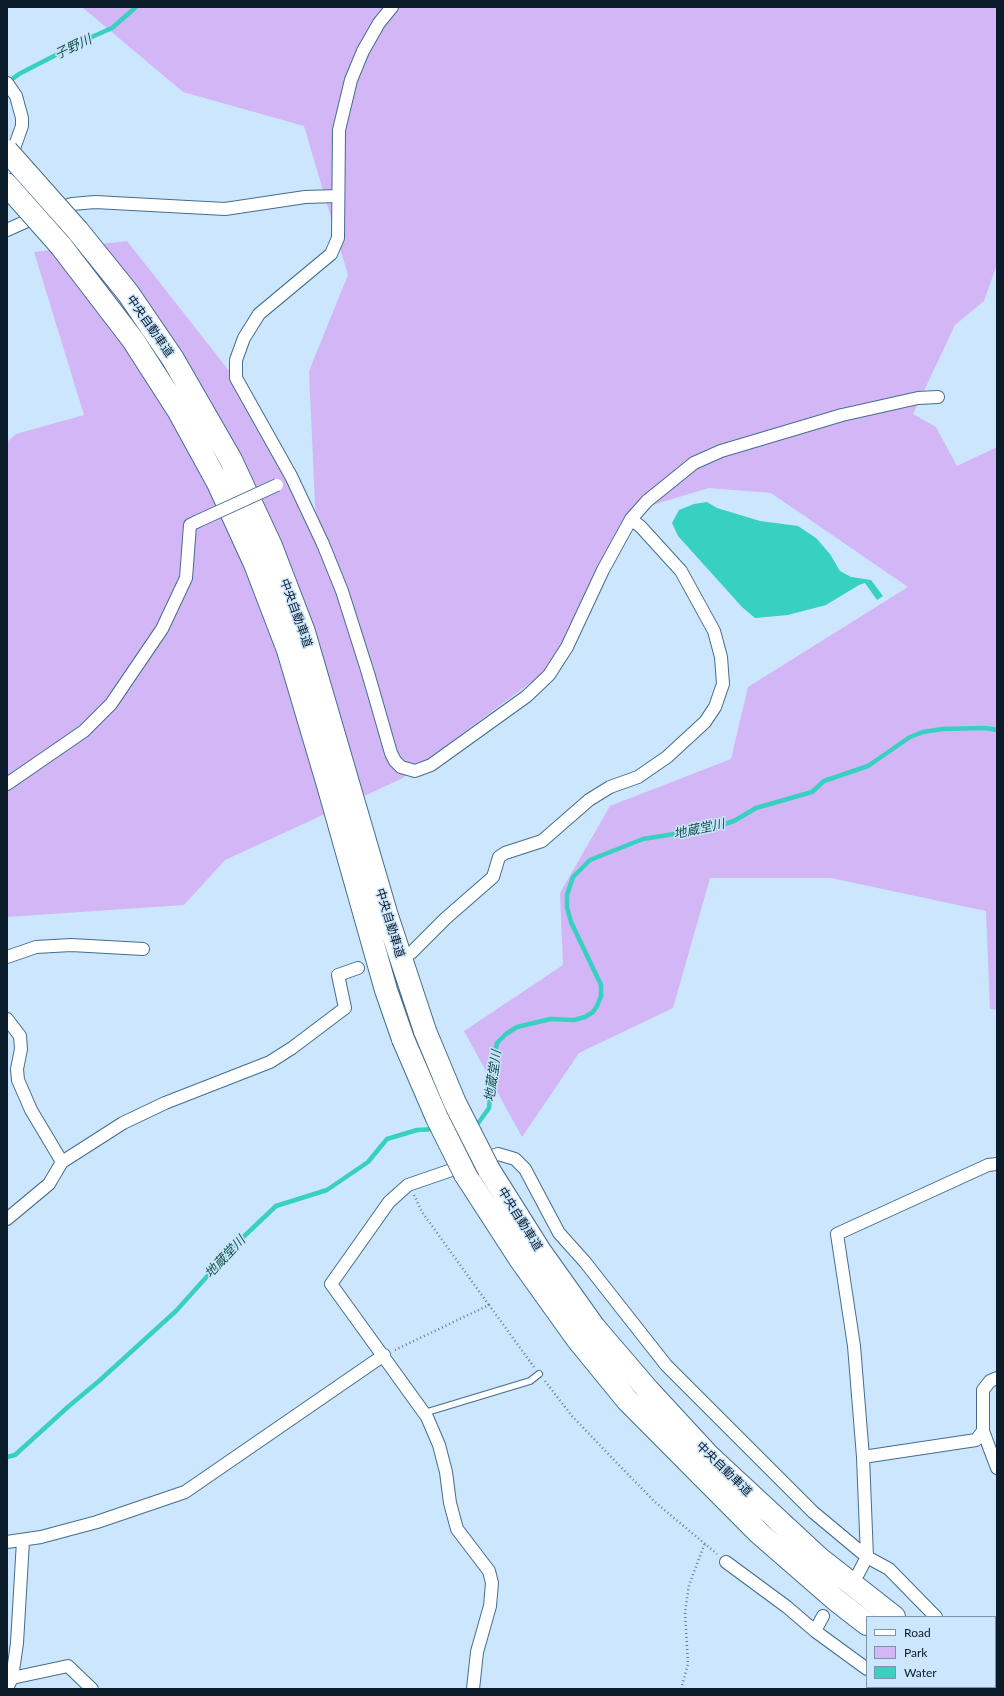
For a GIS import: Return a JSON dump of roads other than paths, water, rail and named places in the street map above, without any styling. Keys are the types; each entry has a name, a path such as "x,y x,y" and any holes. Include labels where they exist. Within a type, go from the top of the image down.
{"highway":[{"name":"中央自動車道","path":"7,151 78,230 128,293 173,359 231,460 271,546 304,632 387,916 425,1031 455,1103 489,1170 540,1251 594,1327 648,1390 708,1455 820,1559 893,1616"},
{"name":"中央自動車道","path":"7,185 61,246 133,340 178,410 218,483 256,564 288,650 384,983 403,1039 437,1118 465,1174 520,1259 578,1340 627,1400 758,1533 836,1600 866,1623"}],"street":[{"path":"392,7 379,23 363,51 351,80 339,130 338,238 331,254 296,281 259,314 244,338 236,360 236,378 291,476 342,591 391,753 395,761 401,767 415,771 431,766 527,696 549,675 567,647 603,570 631,519 647,501 694,463 721,451 842,415 918,398 938,397"},
{"path":"7,83 16,96 22,118 22,126 7,168"},
{"path":"7,230 47,212 95,202 225,209 305,197 338,196"},
{"path":"7,784 84,731 111,704 162,629 186,578 190,525 277,485 291,476"},
{"path":"411,953 446,918 493,877 499,857 505,853 542,841 589,800 610,787 638,777 667,757 705,722 715,707 723,684 721,657 714,631 681,571 641,527 631,519"},
{"path":"7,957 36,947 72,945 144,949"},
{"path":"7,1219 49,1184 62,1162 123,1123 165,1103 270,1062 292,1048 344,1008 338,975 358,968"},
{"path":"7,1019 20,1036 21,1049 18,1080 31,1110 62,1162"},
{"path":"472,1689 477,1652 490,1606 492,1583 489,1572 457,1529 450,1503 446,1472 439,1445 424,1413 384,1355 331,1284 389,1202 408,1185 498,1154 515,1159 525,1169 559,1234 585,1262 666,1365 814,1512 867,1557 889,1569 935,1616"},
{"path":"858,1574 867,1557 863,1457 854,1346 837,1234 988,1165 997,1164"},
{"path":"7,1542 23,1541 97,1522 185,1492 384,1355"},
{"path":"997,1378 990,1381 983,1390 983,1431 997,1468"},
{"path":"863,1457 976,1440 983,1431"},
{"path":"23,1541 17,1643 9,1683 68,1666 92,1689"},
{"path":"726,1562 866,1668"},
{"path":"815,1631 823,1616"}],"lane":[{"path":"424,1413 530,1381 539,1374"}],"water":[{"path":"707,502 717,508 760,521 798,526 816,538 830,554 840,571 851,577 871,580 883,596 877,600 865,583 859,585 826,605 788,615 755,618 742,607 678,536 672,523 679,510 694,504"}],"waterway":[{"name":"子野川","path":"7,83 19,74 85,40 112,28 136,7"},
{"name":"地蔵堂川","path":"473,1124 479,1122 489,1108 493,1063 497,1043 506,1034 517,1027 551,1019 574,1020 585,1017 593,1012 597,1006 601,996 601,985 571,922 567,907 567,895 573,877 590,860 643,839 712,828 734,821 756,808 812,792 824,781 868,766 910,737 923,732 942,729 985,728 997,730"},
{"name":"地蔵堂川","path":"7,1457 15,1455 176,1311 237,1243 276,1206 327,1190 368,1162 387,1139 417,1130 436,1129"}]}
